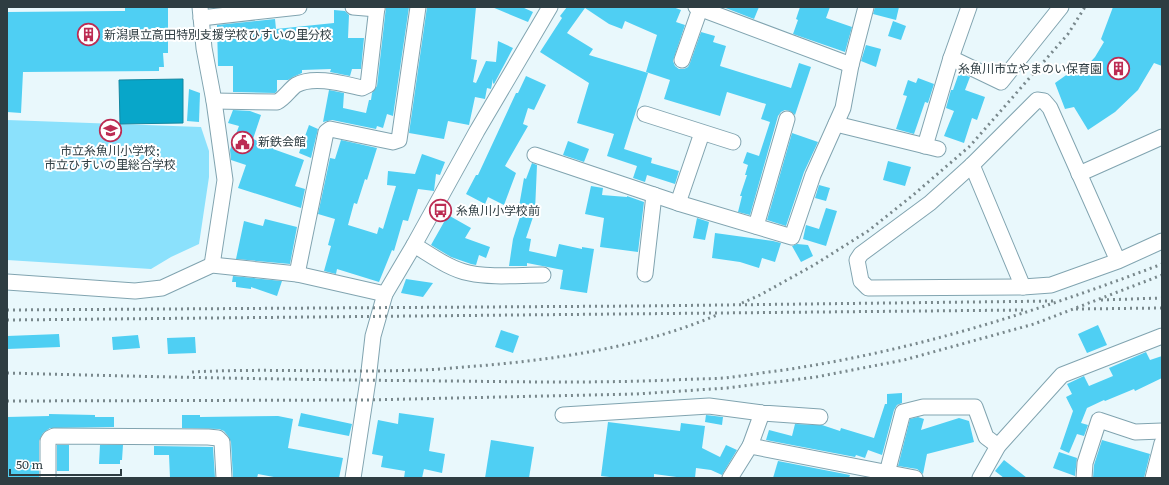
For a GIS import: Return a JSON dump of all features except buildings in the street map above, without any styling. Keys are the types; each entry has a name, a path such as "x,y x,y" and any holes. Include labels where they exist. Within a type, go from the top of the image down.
{"street":[{"path":"212,265 225,180 214,101 204,48 200,12 299,7"},
{"path":"214,101 277,102 284,98 298,84 310,82 329,81 362,88 368,85 377,8 353,7"},
{"path":"297,274 326,132 330,129 393,142 399,140 418,7"},
{"path":"353,478 373,336 385,294 477,131 550,7"},
{"path":"535,155 678,203 792,237 813,175 843,108 866,7"},
{"path":"836,124 932,148 951,58 968,7"},
{"path":"951,58 1001,82 1061,7"},
{"path":"682,60 698,8 852,65"},
{"path":"1118,261 1050,108 1044,101 1037,100 972,165 930,203 861,254 857,260 861,281 868,288 1023,287 1051,285 1118,261 1162,241"},
{"path":"645,114 733,142"},
{"path":"756,226 787,119"},
{"path":"678,203 702,133"},
{"path":"1079,174 1162,137"},
{"path":"972,165 1023,287"},
{"path":"645,274 654,195"},
{"path":"414,245 449,265 468,273 492,275 543,275"},
{"path":"7,282 135,291 148,290 162,288 212,265 297,274 385,294"},
{"path":"980,478 998,446 1062,375 1162,336"},
{"path":"563,415 709,406 762,413 820,418"},
{"path":"887,473 903,412 922,407 975,407 986,437 998,446"},
{"path":"730,478 750,446 762,413"},
{"path":"1084,478 1085,463 1099,420 1135,432 1162,431"},
{"path":"48,478 48,441 54,436 62,436 218,438 222,442 224,478"},
{"path":"1153,478 1162,444"},
{"path":"750,446 915,478"}],"shaded area":[{"path":"183,79 183,123 120,124 119,80"},
{"path":"7,120 201,127 209,151 209,177 199,244 171,257 151,269 7,260"}],"railway":[{"path":"742,303 760,295 814,265 868,231 912,196 970,146 1068,34 1085,7"},
{"path":"7,373 286,379 536,382 617,382 725,378 827,363 924,341 1020,314 1115,282 1162,264"},
{"path":"7,401 365,400 636,394 727,388 816,377 904,360 1034,324 1162,275"},
{"path":"1101,300 1162,298"},
{"path":"7,310 639,306 1055,301"},
{"path":"1076,309 1162,308"},
{"path":"7,320 1024,310"},
{"path":"192,372 248,370 426,370 539,360 600,350 630,343 688,326 717,315"}],"place":[{"name":"新潟県立高田特別支援学校ひすいの里分校","path":"89,35"},
{"name":"糸魚川市立やまのい保育園","path":"1118,69"},
{"name":"市立糸魚川小学校; 市立ひすいの里総合学校","path":"110,130"},
{"name":"新鉄会館","path":"242,142"},
{"name":"糸魚川小学校前","path":"441,211"}]}
